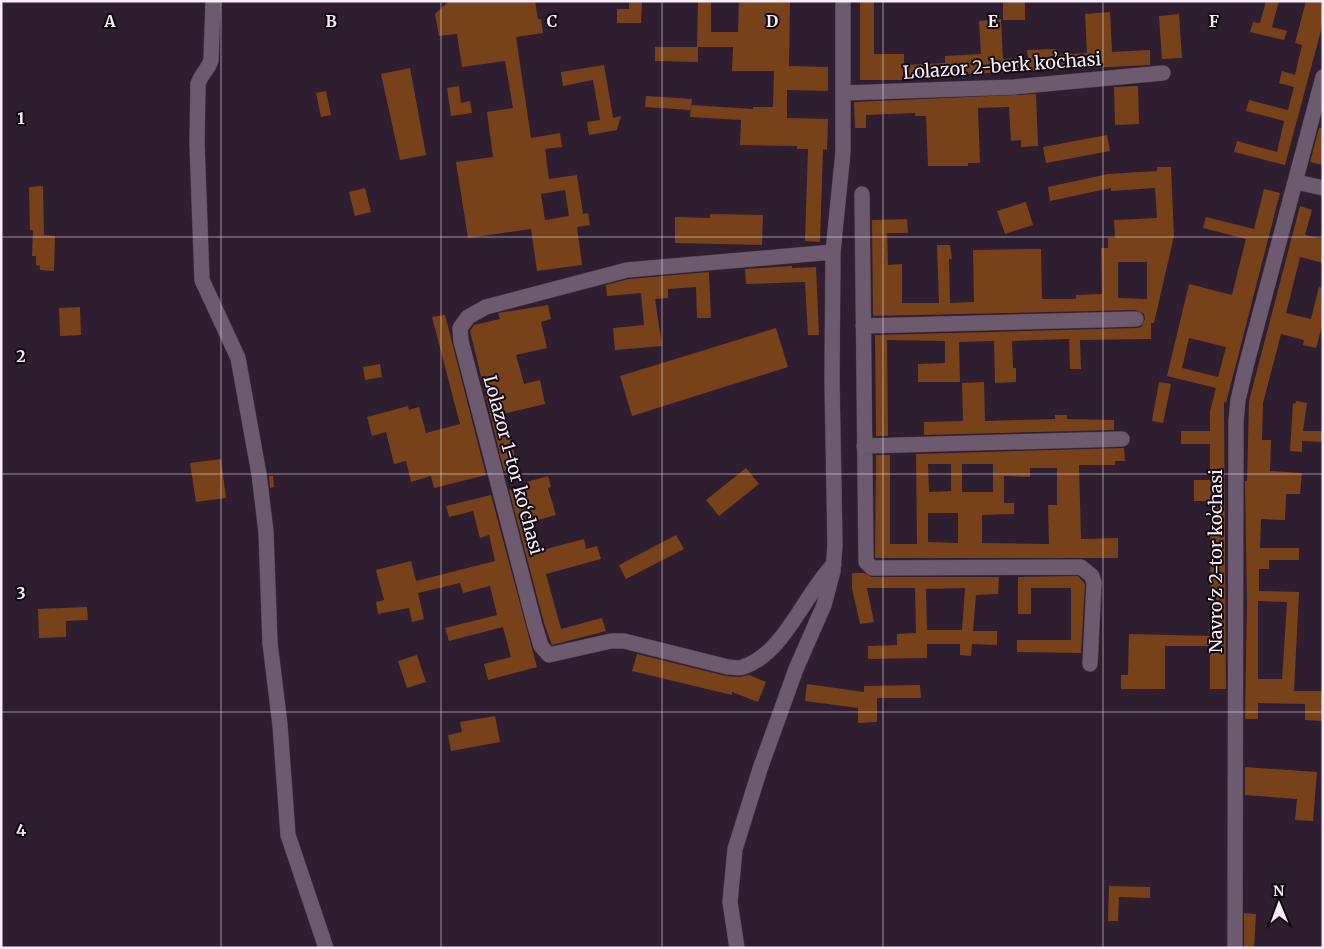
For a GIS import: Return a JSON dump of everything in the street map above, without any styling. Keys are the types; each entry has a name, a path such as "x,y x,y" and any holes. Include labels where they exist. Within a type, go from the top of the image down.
{"street":[{"path":"213,1 211,60 209,67 201,75 198,84 197,143 202,280 238,358 259,474 264,523 270,643 280,725 288,835 326,948"},
{"path":"737,948 730,902 735,849 760,769 793,677 824,605 834,564 833,252 843,152 844,1"},
{"name":"Lolazor 2-berk koʼchasi","path":"843,93 1014,87 1163,73"},
{"path":"1235,948 1236,421 1238,400 1323,77"},
{"path":"1296,182 1323,188"},
{"path":"862,194 866,562 872,568 1081,568 1092,576 1094,582 1090,664"},
{"name":"Lolazor 1-tor ko‘chasi","path":"833,252 627,270 486,307 468,317 460,328 461,341 535,626 541,646 549,654 610,641 624,641 728,667 742,668 762,657 786,632 814,586 834,564"},
{"path":"864,326 1136,320"},
{"path":"864,446 1122,439"}],"building":[{"path":"449,1 535,1 543,33 516,37 531,138 560,133 562,147 545,149 549,179 577,175 583,214 588,213 590,225 577,227 582,265 537,271 531,229 468,238 456,162 493,157 487,112 513,108 505,61 462,67 457,34 439,36 435,14","holes":["565,190 569,216 545,220 541,194"]},
{"path":"629,1 642,1 641,23 617,23 617,9 629,9"},
{"path":"698,1 711,1 711,32 738,32 739,1 790,1 789,66 828,67 828,91 787,90 787,118 828,119 827,150 823,149 820,242 805,241 808,149 797,149 797,146 740,145 741,120 690,117 691,105 753,109 753,107 773,107 774,71 732,71 733,47 697,47"},
{"path":"860,1 874,1 874,54 904,54 904,65 945,63 945,56 981,54 979,21 1001,19 1003,59 1028,58 1027,50 1056,49 1056,55 1087,53 1085,14 1110,12 1112,52 1150,50 1150,65 904,77 904,80 860,80"},
{"path":"1003,1 1025,1 1025,20 1003,20"},
{"path":"1266,1 1279,1 1272,27 1287,31 1284,40 1250,32 1253,22 1260,23"},
{"path":"1306,1 1323,1 1323,23 1285,165 1234,152 1237,141 1277,152 1284,121 1246,111 1249,100 1288,110 1294,87 1279,83 1282,71 1295,75 1302,45 1295,43"},
{"path":"1179,14 1182,58 1162,59 1159,16"},
{"path":"655,47 698,47 698,62 655,61"},
{"path":"604,65 613,118 621,116 617,130 589,135 587,122 600,120 593,80 563,86 561,72"},
{"path":"410,68 426,155 400,160 381,74"},
{"path":"459,86 461,103 470,101 472,113 451,116 447,88"},
{"path":"1138,86 1139,124 1115,125 1114,87"},
{"path":"326,91 331,115 321,117 316,93"},
{"path":"1036,94 1038,146 1021,147 1021,140 1011,141 1009,107 978,108 980,163 968,163 968,166 928,166 926,116 915,116 915,113 866,115 866,128 855,128 854,102"},
{"path":"646,96 692,99 691,110 645,107"},
{"path":"1319,128 1323,128 1323,165 1310,162"},
{"path":"1107,135 1110,151 1046,163 1043,147"},
{"path":"1157,167 1171,167 1174,236 1154,323 1151,323 1151,339 1080,340 1081,369 1070,369 1069,339 1012,341 1013,368 1016,368 1016,382 995,383 994,341 959,342 960,382 918,382 918,364 945,363 945,341 887,340 888,436 876,436 875,335 1136,328 1141,327 1145,319 1144,314 1136,310 873,316 872,220 907,219 908,233 887,233 888,265 902,264 902,303 939,303 937,245 950,245 952,259 949,259 950,303 974,302 973,250 1041,249 1042,299 1076,299 1076,295 1102,294 1101,248 1108,248 1108,238 1115,238 1114,220 1157,218 1155,188 1111,191 1111,188 1050,201 1048,187 1108,174 1157,171","holes":["1118,262 1147,262 1147,299 1118,298"]},
{"path":"43,186 44,235 55,236 54,271 40,270 40,266 36,265 36,256 32,256 33,230 30,230 29,187"},
{"path":"365,188 371,212 355,216 349,192"},
{"path":"1264,189 1280,193 1226,403 1224,402 1226,689 1210,689 1210,646 1165,646 1165,689 1121,689 1121,675 1128,675 1129,634 1211,636 1210,501 1194,501 1194,480 1210,480 1210,444 1181,444 1181,431 1210,431 1210,411 1216,388 1167,376 1189,284 1232,295 1246,239 1203,228 1206,217 1254,229","holes":["1189,338 1226,347 1218,377 1182,368"]},
{"path":"1026,202 1033,225 1005,234 997,211"},
{"path":"1300,206 1312,210 1305,235 1323,239 1323,263 1300,257 1286,313 1311,319 1319,287 1323,288 1323,323 1316,348 1303,345 1304,340 1281,334 1263,403 1262,440 1271,440 1270,471 1302,473 1300,494 1286,494 1285,520 1261,519 1260,548 1299,548 1299,560 1269,560 1269,569 1259,569 1259,591 1299,592 1294,691 1323,691 1323,721 1305,720 1305,704 1258,703 1258,719 1245,719 1247,601 1245,481 1247,481 1249,401","holes":["1258,601 1287,602 1282,679 1258,679"]},
{"path":"710,214 763,215 762,245 675,243 675,217 710,218"},
{"path":"792,266 792,268 816,267 819,335 808,335 805,282 746,284 745,269"},
{"path":"709,272 711,318 697,318 696,287 668,289 668,298 655,299 662,346 615,350 613,328 644,325 641,293 607,296 606,285 629,279"},
{"path":"548,305 551,319 541,322 547,348 516,355 524,384 540,380 545,404 503,414 518,467 504,471 470,331 474,325 500,319 498,313"},
{"path":"80,307 81,335 60,336 59,308"},
{"path":"445,315 486,475 434,488 431,476 411,482 406,461 394,464 386,432 372,436 367,417 408,406 409,410 419,407 426,433 460,424 432,317"},
{"path":"776,328 788,367 632,416 620,376"},
{"path":"380,364 382,377 365,380 363,367"},
{"path":"984,382 985,421 1055,419 1055,415 1067,415 1067,419 1114,420 1114,430 924,435 924,422 963,421 962,383"},
{"path":"1159,382 1171,384 1163,423 1152,421"},
{"path":"1296,401 1307,403 1303,431 1323,431 1323,442 1302,441 1302,452 1290,451 1293,403 1295,404"},
{"path":"1124,448 1125,461 1115,461 1115,465 1079,465 1081,539 1118,538 1118,558 875,558 876,455 890,455 890,544 917,544 916,454","holes":["928,464 951,464 951,491 929,492","962,464 993,464 993,492 962,492","1030,468 1057,468 1057,505 1048,505 1049,544 982,543 982,515 1014,514 1014,503 1004,503 1004,476 1030,477","928,513 958,513 958,543 928,542"]},
{"path":"221,459 226,498 196,502 190,463"},
{"path":"746,468 759,484 719,516 706,500"},
{"path":"269,476 273,476 274,487 270,488"},
{"path":"548,476 551,487 548,488 556,515 531,522 539,551 584,539 586,549 597,546 601,559 546,574 561,629 602,618 606,631 552,645 544,623 509,490 528,485 527,482"},
{"path":"491,495 537,667 488,680 484,664 511,657 503,627 449,641 445,628 497,615 490,586 463,593 460,583 418,593 424,619 412,622 409,608 378,614 376,602 384,600 376,570 411,561 416,581 495,561 489,535 480,538 473,511 449,517 446,506"},
{"path":"676,535 684,549 626,579 619,565"},
{"path":"852,573 864,573 872,577 999,577 998,594 976,595 973,631 997,631 997,645 972,644 971,656 960,655 960,644 927,644 927,658 868,659 868,646 897,645 897,634 916,633 915,588 867,588 874,622 860,624 852,588","holes":["965,588 962,630 927,630 926,589"]},
{"path":"1078,576 1085,584 1081,653 1017,652 1017,640 1071,640 1071,588 1031,588 1031,614 1018,614 1018,577"},
{"path":"87,607 88,620 66,621 66,637 39,638 38,609"},
{"path":"637,654 726,676 740,677 749,675 766,682 758,702 732,692 732,695 632,671"},
{"path":"417,655 426,682 407,688 398,661"},
{"path":"807,684 864,692 864,686 920,685 921,698 877,698 877,722 858,723 858,708 805,701"},
{"path":"495,716 500,742 451,751 448,735 462,732 460,722"},
{"path":"1245,767 1317,772 1313,821 1295,820 1297,799 1245,795"},
{"path":"1109,886 1150,887 1150,898 1119,897 1118,921 1108,921"},
{"path":"1244,913 1256,914 1254,948 1244,948"}]}
